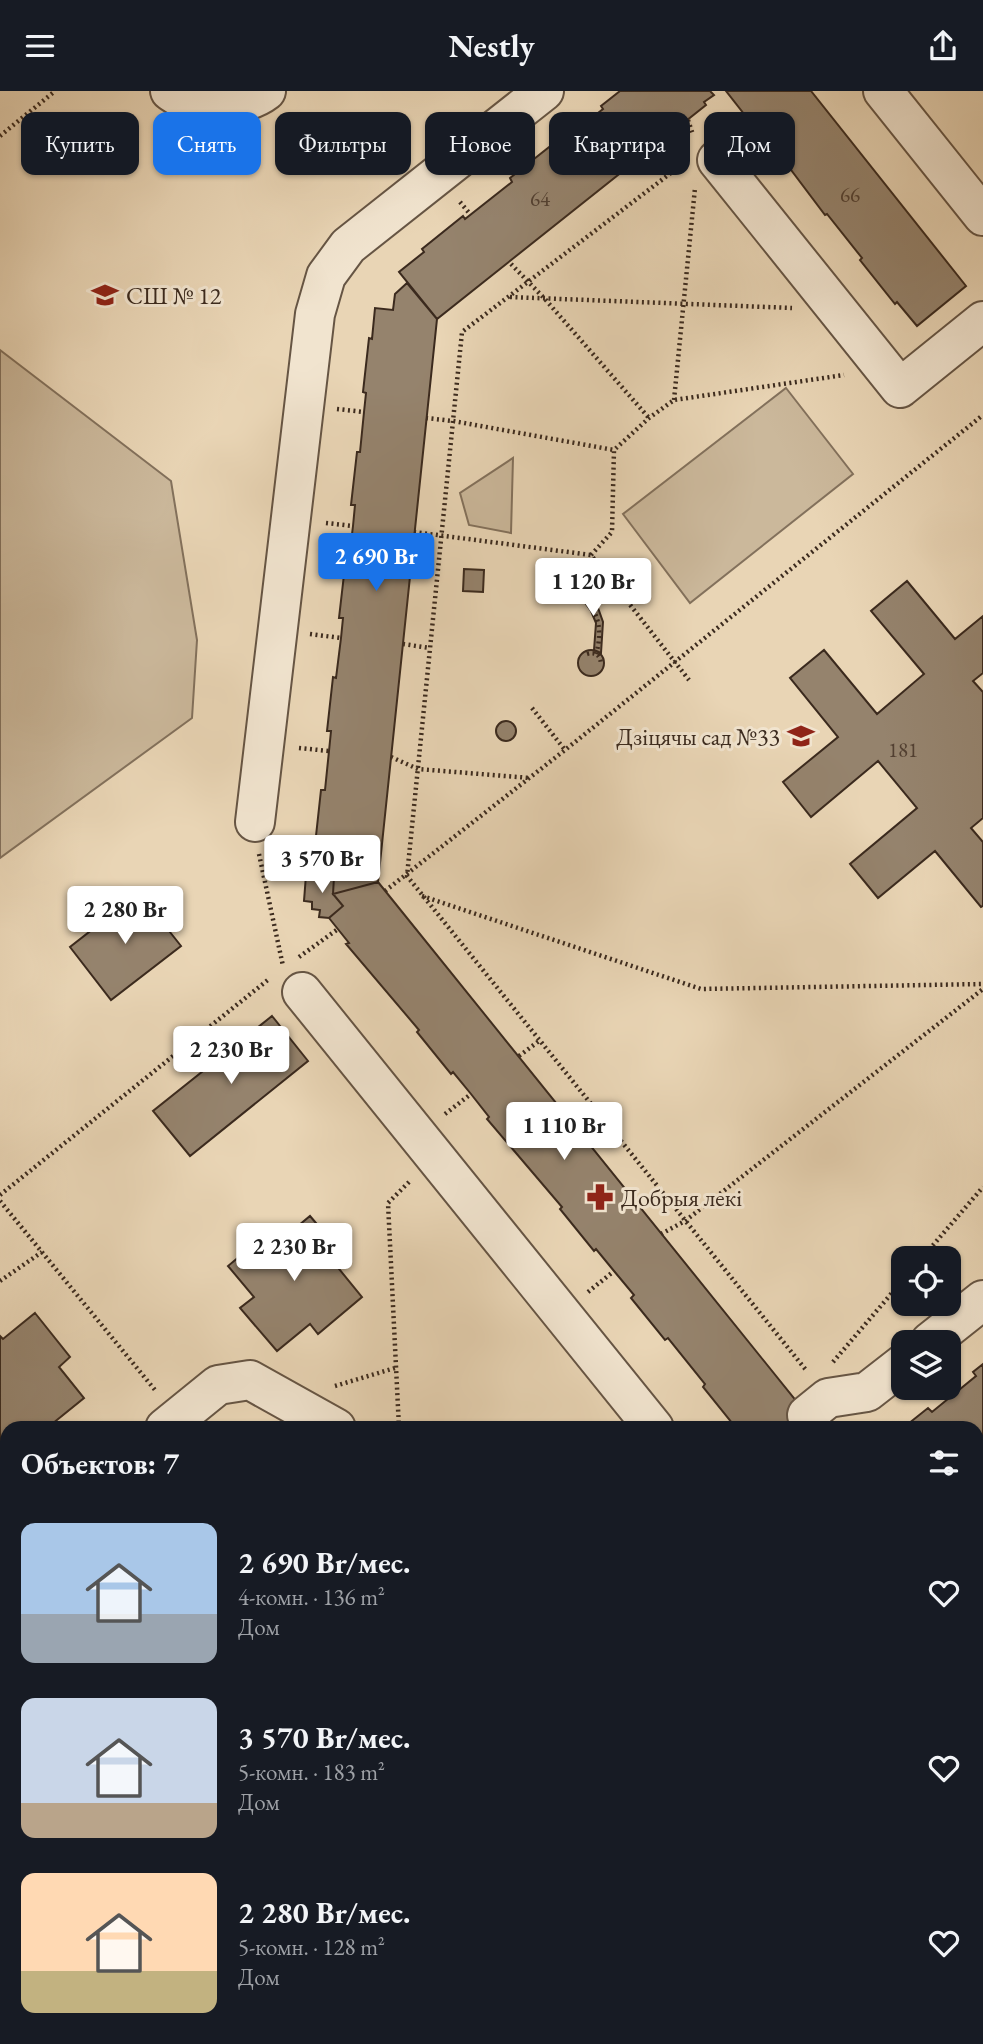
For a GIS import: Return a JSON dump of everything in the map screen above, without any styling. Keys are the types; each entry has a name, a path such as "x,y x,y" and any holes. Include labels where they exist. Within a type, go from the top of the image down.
{"lane":[{"path":"170,91 192,104 226,105 255,99 266,91"},
{"path":"255,822 315,314 326,276 348,246 544,91"},
{"path":"883,91 983,216"},
{"path":"700,166 900,388 983,321"},
{"path":"286,979 648,1421"},
{"path":"945,1330 983,1300"},
{"path":"817,1398 867,1392 891,1373"},
{"path":"173,1421 218,1385 250,1380 324,1421"}],"path":[{"path":"0,136 55,91"},
{"path":"700,166 528,281 462,332 407,876 685,1220 817,1398 891,1296"},
{"path":"674,400 700,166"},
{"path":"511,264 649,418"},
{"path":"508,297 804,309"},
{"path":"590,555 612,532 614,450 649,418 674,400 855,374"},
{"path":"385,891 531,778 983,415"},
{"path":"426,418 614,450"},
{"path":"414,532 590,555 689,680"},
{"path":"574,590 585,598 596,619 600,635 596,654"},
{"path":"403,644 430,648"},
{"path":"587,654 596,654 601,659 601,665"},
{"path":"532,708 565,750"},
{"path":"391,757 418,769 531,778"},
{"path":"255,822 259,859 286,979"},
{"path":"421,895 701,989 983,986"},
{"path":"0,1195 286,979 338,929"},
{"path":"661,1234 685,1220 983,986"},
{"path":"519,1056 539,1041"},
{"path":"399,1421 388,1203 433,1157"},
{"path":"932,1246 983,1187"},
{"path":"0,1202 42,1252 169,1421"},
{"path":"0,1281 42,1252"},
{"path":"287,1399 395,1368"}],"shaded area":[{"path":"0,350 171,481 197,640 192,718 0,858"},
{"path":"786,388 853,474 690,603 623,514"},
{"path":"513,458 511,533 469,525 460,493"}],"building":[{"path":"620,91 710,91 714,95 690,118 690,112 599,112 603,109 601,106"},
{"path":"726,91 811,91 966,286 917,326 897,302 895,304 860,260 862,258 795,175 795,112 742,112"},
{"path":"549,147 549,175 618,175 437,319 399,272 424,252 422,249 463,216 465,219 512,182 510,178 514,175 535,175 535,158"},
{"path":"407,283 437,319 378,882 333,894 334,877 316,875 319,845 315,845 321,790 325,790 331,731 327,731 333,677 336,678 341,638 343,618 339,618 345,566 348,567 353,526 355,505 351,505 357,452 360,452 369,338 372,339 375,308 393,310 395,294"},
{"path":"464,569 484,570 483,592 463,591"},
{"path":"563,572 572,576 576,585 572,594 563,598 554,594 550,585 554,576"},
{"path":"907,581 955,639 983,616 983,673 973,681 983,692 983,818 971,828 983,842 981,907 935,851 878,898 850,864 917,808 878,761 811,817 783,782 838,737 790,678 824,650 877,714 924,674 871,611"},
{"path":"576,586 597,605 603,622 601,653 594,650 596,623 583,600 573,594"},
{"path":"591,650 600,654 604,663 600,672 591,676 582,672 578,663 582,654"},
{"path":"506,721 513,724 516,731 513,738 506,741 499,738 496,731 499,724"},
{"path":"306,875 334,877 333,894 343,906 329,918 319,917 320,910 312,909 312,902 304,901"},
{"path":"378,882 812,1421 730,1421 668,1338 665,1340 631,1298 634,1295 596,1249 594,1251 560,1209 562,1207 487,1119 489,1117 471,1094 453,1072 451,1074 417,1032 419,1030 346,944 349,943 329,918 343,906 333,894"},
{"path":"139,893 181,946 111,1000 70,947"},
{"path":"272,1016 308,1061 190,1156 153,1111"},
{"path":"310,1216 344,1256 335,1264 362,1297 318,1334 310,1324 277,1351 240,1308 254,1297 228,1266 271,1230 280,1241"},
{"path":"35,1313 70,1357 59,1367 84,1398 56,1421 0,1421 0,1336 3,1339"},
{"path":"983,1364 983,1421 912,1421 928,1408 932,1412 947,1400 961,1400 961,1388 976,1376 973,1372"}],"place":[{"name":"СШ № 12","path":"105,295"},
{"name":"Дзіцячы сад №33","path":"801,736"},
{"name":"Добрыя лекі","path":"600,1197"}]}
